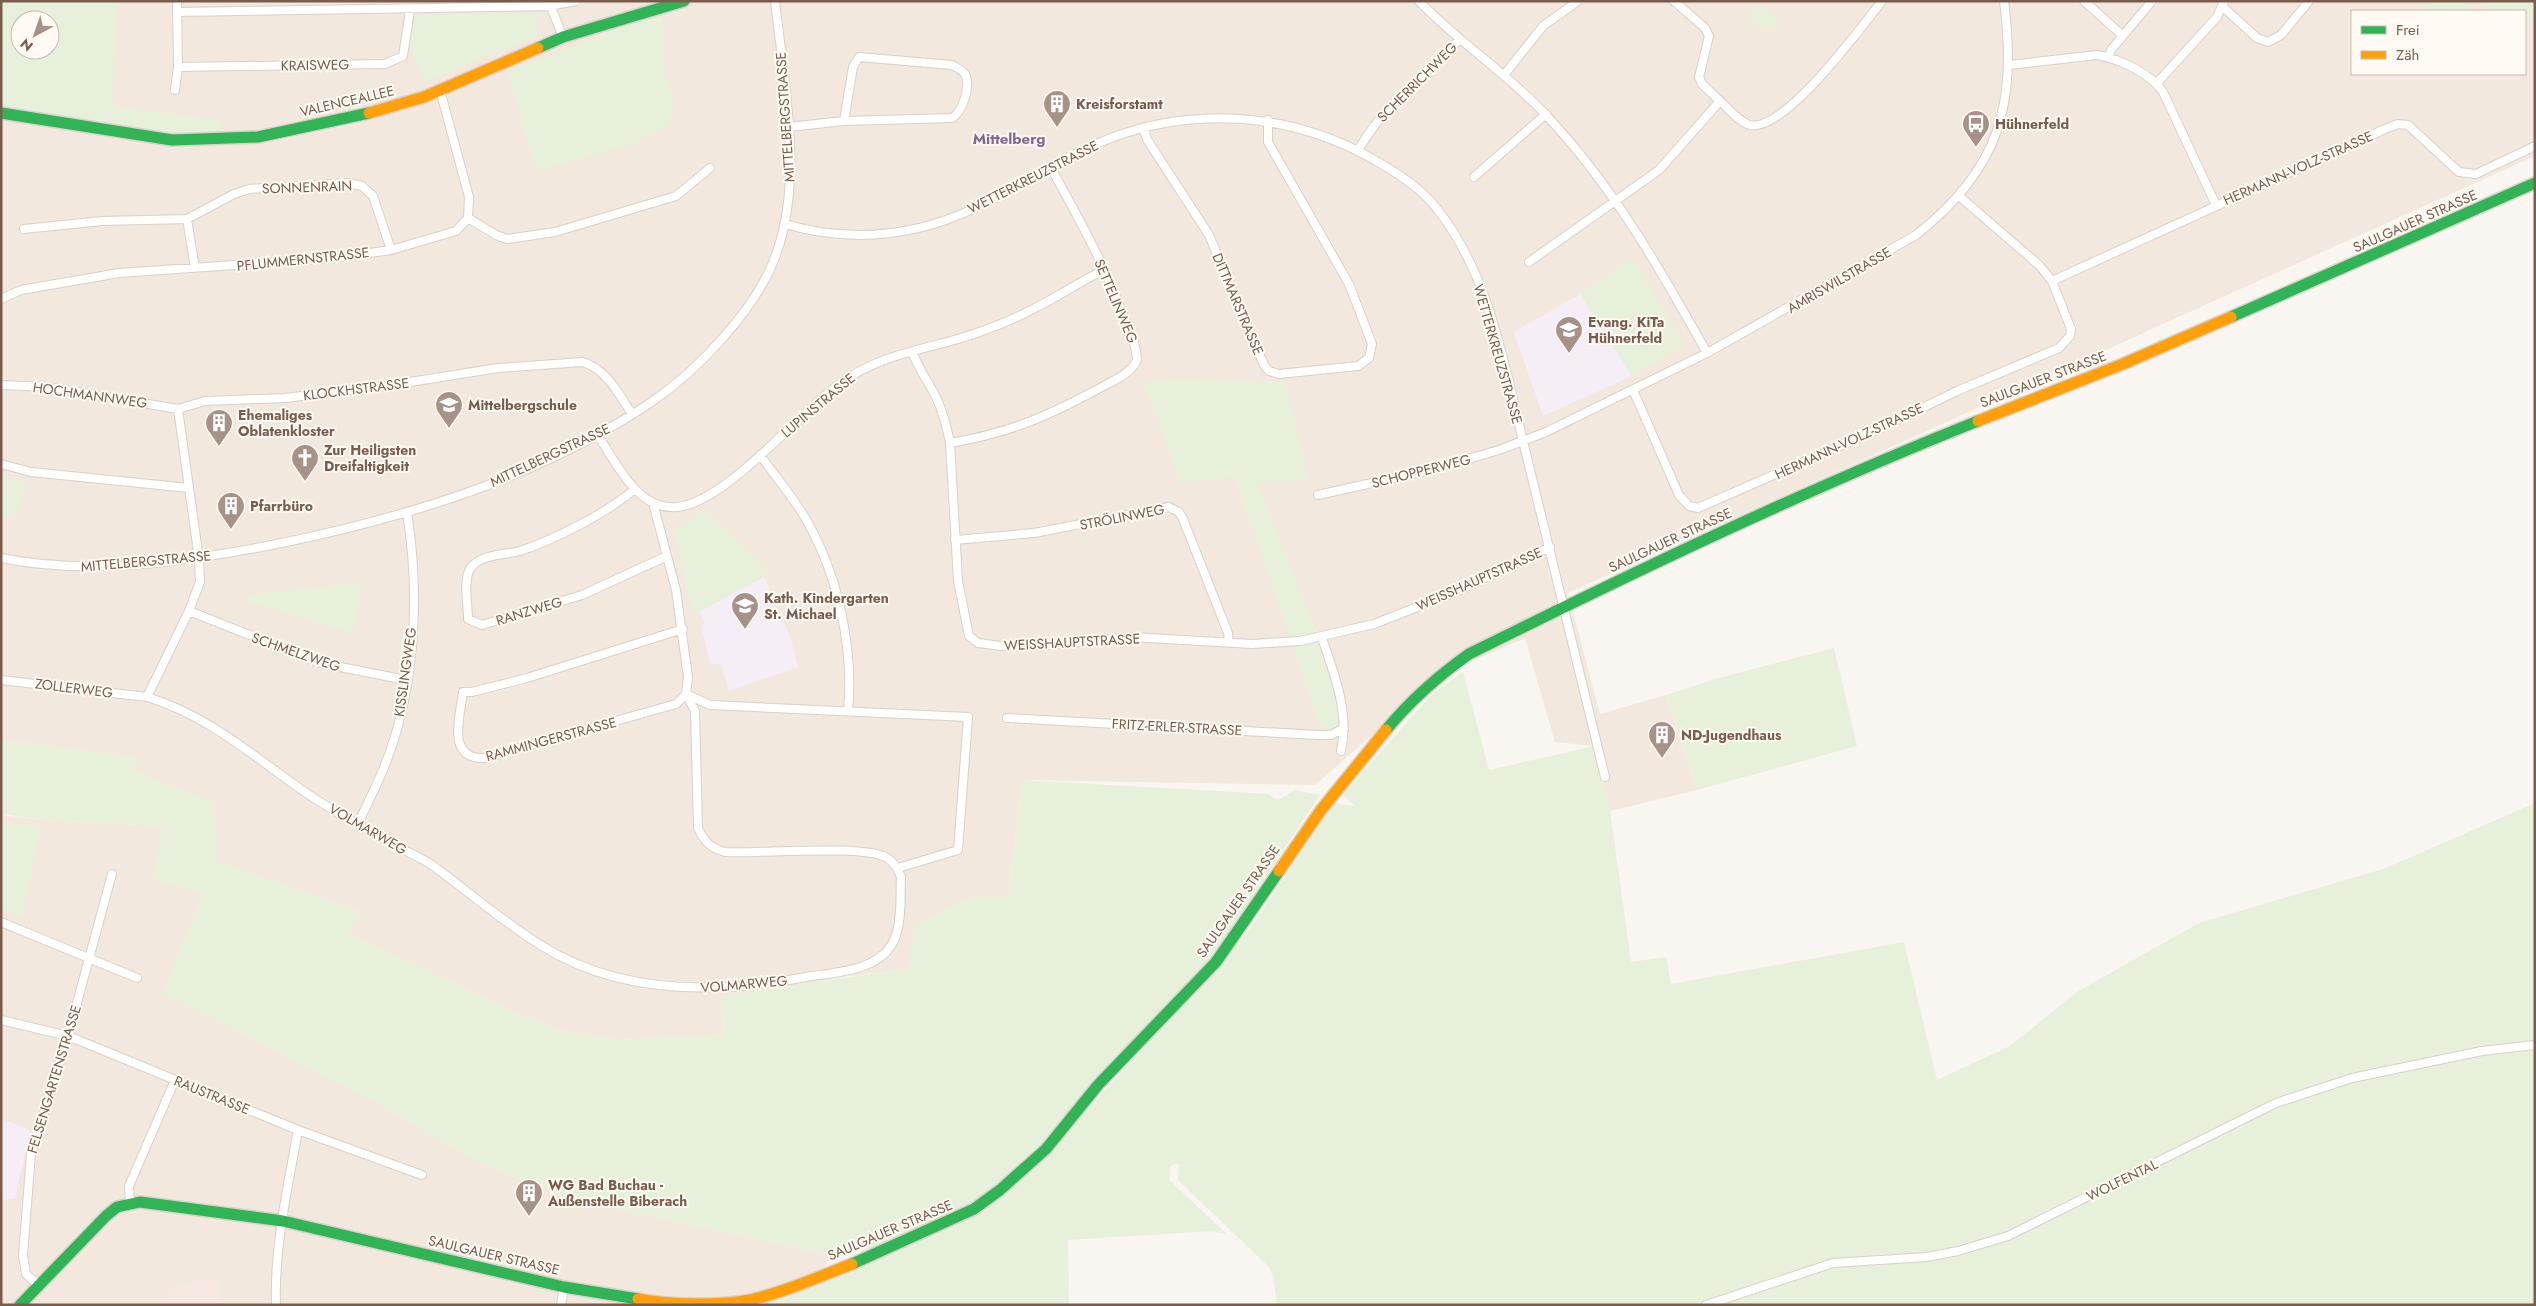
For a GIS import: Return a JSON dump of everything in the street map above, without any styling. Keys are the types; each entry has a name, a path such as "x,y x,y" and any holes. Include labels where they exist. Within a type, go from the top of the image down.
{"main road":[{"name":"VALENCEALLEE","path":"1,113 172,140 258,136 357,117 440,90 563,37 684,1"},
{"name":"SAULGAUER STRASSE","path":"20,1305 106,1216 117,1208 130,1203 155,1203 283,1221 564,1286 660,1304 706,1304 748,1301 792,1287 862,1260 974,1210 1000,1190 1046,1149 1098,1084 1216,962 1321,810 1404,708 1446,670 1469,654 1634,572 1903,451 2132,361 2535,184"}],"street":[{"path":"175,90 178,67 177,1"},
{"path":"177,12 410,10 445,4 549,4 576,1"},
{"name":"MITTELBERGSTRASSE","path":"1,558 67,567 107,567 200,559 342,530 408,512 506,477 597,434 632,414 670,388 700,361 728,330 760,288 773,263 785,224 790,175 788,127 776,1"},
{"path":"1419,1 1546,114 1583,157 1616,201 1656,263 1707,353"},
{"path":"1504,75 1543,26 1578,1"},
{"path":"1674,1 1705,28 1708,36 1699,77 1702,84 1749,125 1765,122 1792,104 1814,85 1882,1"},
{"name":"AMRISWILSTRASSE","path":"1523,442 1707,353 1916,235 1939,217 1976,174 1989,152 2000,124 2006,97 2009,65 2004,1"},
{"path":"2084,1 2122,35"},
{"path":"2109,57 2111,50 2122,35 2152,1"},
{"path":"2157,84 2224,4 2257,38 2268,42 2281,35 2309,1"},
{"path":"549,4 563,37"},
{"name":"KRAISWEG","path":"178,67 385,64 402,56 410,10"},
{"name":"SCHERRICHWEG","path":"1358,150 1385,112 1419,76 1460,39"},
{"path":"2009,65 2083,56 2109,57 2157,84 2216,205"},
{"path":"788,127 844,121 952,118 959,112 962,106 967,81 965,74 952,65 860,57 853,66 844,121"},
{"path":"440,90 468,197 468,218 496,235 507,239 555,232 676,196 710,168"},
{"path":"1529,262 1659,170 1720,101"},
{"path":"1474,177 1546,114"},
{"name":"WETTERKREUZSTRASSE","path":"785,224 825,234 848,236 907,231 941,222 976,208 1050,166 1098,143 1143,128 1191,119 1244,118 1268,120 1306,130 1358,150 1421,191 1439,210 1461,244 1482,292 1492,322 1564,607"},
{"name":"DITTMARSTRASSE","path":"1143,128 1148,141 1209,235 1264,365 1269,371 1279,374 1358,366 1369,358 1372,352 1368,328 1349,284 1268,142 1268,120"},
{"name":"HERMANN-VOLZ-STRASSE","path":"2052,281 2398,124 2408,125 2453,167 2466,174 2476,174 2535,146"},
{"name":"SETTELINWEG","path":"950,443 994,434 1047,416 1127,373 1137,360 1136,349 1104,270 1050,166"},
{"name":"SONNENRAIN","path":"24,229 102,221 187,219 234,194 249,189 355,184 368,190 373,196 391,250"},
{"name":"HERMANN-VOLZ-STRASSE","path":"1633,390 1679,495 1689,506 1698,508 1870,433 1957,391 2059,348 2070,336 2071,329 2052,281 2038,264 1958,196"},
{"name":"PFLUMMERNSTRASSE","path":"1,299 21,290 119,273 334,258 391,250 456,231 468,218"},
{"path":"187,219 195,268"},
{"name":"LUPINSTRASSE","path":"653,503 665,507 689,505 712,493 760,455 837,385 876,362 962,338 1008,321 1031,311 1104,270"},
{"name":"WEISSHAUPTSTRASSE","path":"912,351 940,406 950,443 958,581 967,630 969,636 978,643 1020,646 1132,637 1278,644 1322,638 1374,624 1450,594 1550,547"},
{"name":"KLOCKHSTRASSE","path":"178,409 205,401 285,398 391,385 498,368 582,362 594,366 605,374 632,414"},
{"name":"HOCHMANNWEG","path":"1,385 48,387 178,409"},
{"path":"147,697 189,611 200,582 200,559 178,409"},
{"path":"597,434 635,489 653,503 683,629 688,678 686,694 695,711 698,828 708,845 725,852 872,853 888,858 898,868 958,850 968,717 710,705 686,694"},
{"name":"SCHOPPERWEG","path":"1318,494 1430,470 1523,442"},
{"path":"760,455 808,521 834,583 848,665 848,710"},
{"path":"1,464 30,472 189,488"},
{"name":"RANZWEG","path":"635,489 621,500 561,534 521,550 480,560 470,570 468,577 468,619 482,625 543,608 582,595 667,556"},
{"name":"STRÖLINWEG","path":"955,540 1034,533 1169,507 1179,512 1183,519 1228,633 1229,642"},
{"name":"KISSLINGWEG","path":"358,824 385,765 402,709 411,649 414,586 408,512"},
{"path":"1564,607 1605,777"},
{"name":"SCHMELZWEG","path":"189,611 320,663 406,680"},
{"name":"RAMMINGERSTRASSE","path":"683,629 527,678 472,692 463,692 458,738 459,747 464,754 473,758 484,758 676,704 686,694"},
{"path":"1322,638 1336,680 1345,734 1341,751"},
{"name":"ZOLLERWEG","path":"1,680 147,697"},
{"name":"VOLMARWEG","path":"147,697 166,703 228,735 305,792 430,864 510,925 561,957 623,978 682,988 715,990 778,983 868,965 878,960 896,936 901,876 898,868"},
{"name":"FRITZ-ERLER-STRASSE","path":"1008,718 1318,735 1331,735 1344,728"},
{"name":"FELSENGARTENSTRASSE","path":"38,1286 26,1274 23,1255 31,1154 68,1036 112,874"},
{"path":"1,922 137,978"},
{"name":"RAUSTRASSE","path":"1,1020 68,1036 298,1130 422,1175"},
{"name":"WOLFENTAL","path":"1706,1305 1834,1263 1928,1257 1958,1251 2008,1236 2276,1104 2352,1078 2482,1051 2535,1045"},
{"path":"130,1203 129,1186 175,1080"},
{"path":"276,1305 275,1284 298,1130"},
{"path":"560,1305 564,1286"}],"shaded area":[{"path":"1,1 2535,1 2535,156 1568,593 1600,714 1666,695 1697,790 1610,811 1594,746 1555,742 1525,638 1442,674 1315,785 1022,780 1008,897 966,898 908,970 848,976 785,988 721,996 723,1035 616,1040 562,1031 512,1012 347,932 361,912 218,862 213,803 133,770 138,758 1,740"},
{"name":"Evang. KiTa Hühnerfeld","path":"1580,294 1632,376 1543,416 1514,332"},
{"name":"Kath. Kindergarten St. Michael","path":"764,577 790,636 798,667 729,691 721,663 711,665 701,625 705,623 699,611"},
{"path":"1,815 44,820 162,826 203,893 390,1110 484,1165 585,1202 831,1255 817,1283 770,1305 220,1305 220,1278 175,1288 156,1305 1,1305"},
{"path":"1,1119 30,1130 15,1199 1,1200"},
{"path":"220,1278 220,1305 156,1305 175,1288"}],"green space":[{"path":"1,1 117,1 113,106 220,120 221,130 169,137 1,109"},
{"path":"2433,1 2466,1 2472,10 2420,10"},
{"path":"2482,1 2535,1 2535,18 2526,24 2526,10 2488,10"},
{"path":"1761,2 1779,20 1768,33 1748,16"},
{"path":"539,14 536,37 424,82 410,45 412,15"},
{"path":"662,17 665,68 675,109 666,127 633,144 536,171 508,72 621,27"},
{"path":"1633,259 1684,345 1632,376 1580,294"},
{"path":"1181,379 1285,382 1309,480 1257,483 1327,658 1343,744 1322,732 1234,476 1181,483 1143,382"},
{"path":"1,476 24,483 16,519 1,515"},
{"path":"704,509 771,573 693,615 674,532"},
{"path":"360,583 361,598 352,633 248,602 248,595"},
{"path":"1834,648 1857,746 1697,790 1666,695 1715,679"},
{"path":"1463,672 1489,770 1594,746 1610,811 1631,962 1666,957 1671,984 1904,942 1937,1080 2010,1046 2077,992 2199,923 2386,868 2535,803 2535,1305 1713,1305 1809,1271 1857,1260 1900,1258 1857,1257 1832,1261 1776,1276 1695,1305 1277,1305 1273,1276 1268,1266 1178,1180 1179,1163 1170,1166 1169,1180 1228,1235 1212,1231 1068,1240 1069,1305 770,1305 770,1299 888,1248 852,1249 831,1255 585,1202 484,1165 390,1110 162,993 203,893 153,880 162,826 44,820 1,814 1,740 139,758 133,770 213,802 219,862 361,912 347,932 512,1012 562,1031 616,1040 723,1035 721,996 861,975 908,970 914,926 966,898 1008,897 1022,780 1268,794 1278,800 1295,790 1320,795 1203,971 1155,1018 1041,1143 973,1207 978,1213 1050,1151 1247,933 1334,803 1355,806 1343,795 1433,693"},
{"path":"1,822 40,827 23,917 1,908"}],"traffic: fast":[{"path":"538,48 563,37 684,1"},
{"path":"1,113 172,140 258,137 369,113"},
{"path":"2231,317 2535,183"},
{"path":"1386,730 1425,689 1469,654 1721,532 1913,447 1978,421"},
{"path":"852,1264 974,1209 1000,1190 1046,1149 1098,1085 1216,962 1279,871"},
{"path":"20,1305 106,1216 117,1207 140,1202 283,1221 564,1287 638,1299"}],"traffic: slow":[{"path":"369,113 424,97 538,48"},
{"path":"1978,421 2123,364 2231,317"},
{"path":"1279,871 1321,810 1386,730"},
{"path":"638,1299 664,1303 694,1304 738,1302 789,1289 852,1264"}],"place":[{"name":"Kreisforstamt","path":"1057,128"},
{"name":"Hühnerfeld","path":"1976,148"},
{"name":"Evang. KiTa Hühnerfeld","path":"1569,354"},
{"name":"Mittelbergschule","path":"449,429"},
{"name":"Ehemaliges Oblatenkloster","path":"219,447"},
{"name":"Zur Heiligsten Dreifaltigkeit","path":"305,482"},
{"name":"Pfarrbüro","path":"231,530"},
{"name":"Kath. Kindergarten St. Michael","path":"745,630"},
{"name":"ND-Jugendhaus","path":"1662,759"},
{"name":"WG Bad Buchau - Außenstelle Biberach","path":"529,1217"}],"district":[{"name":"Mittelberg","path":"1009,139"}]}
